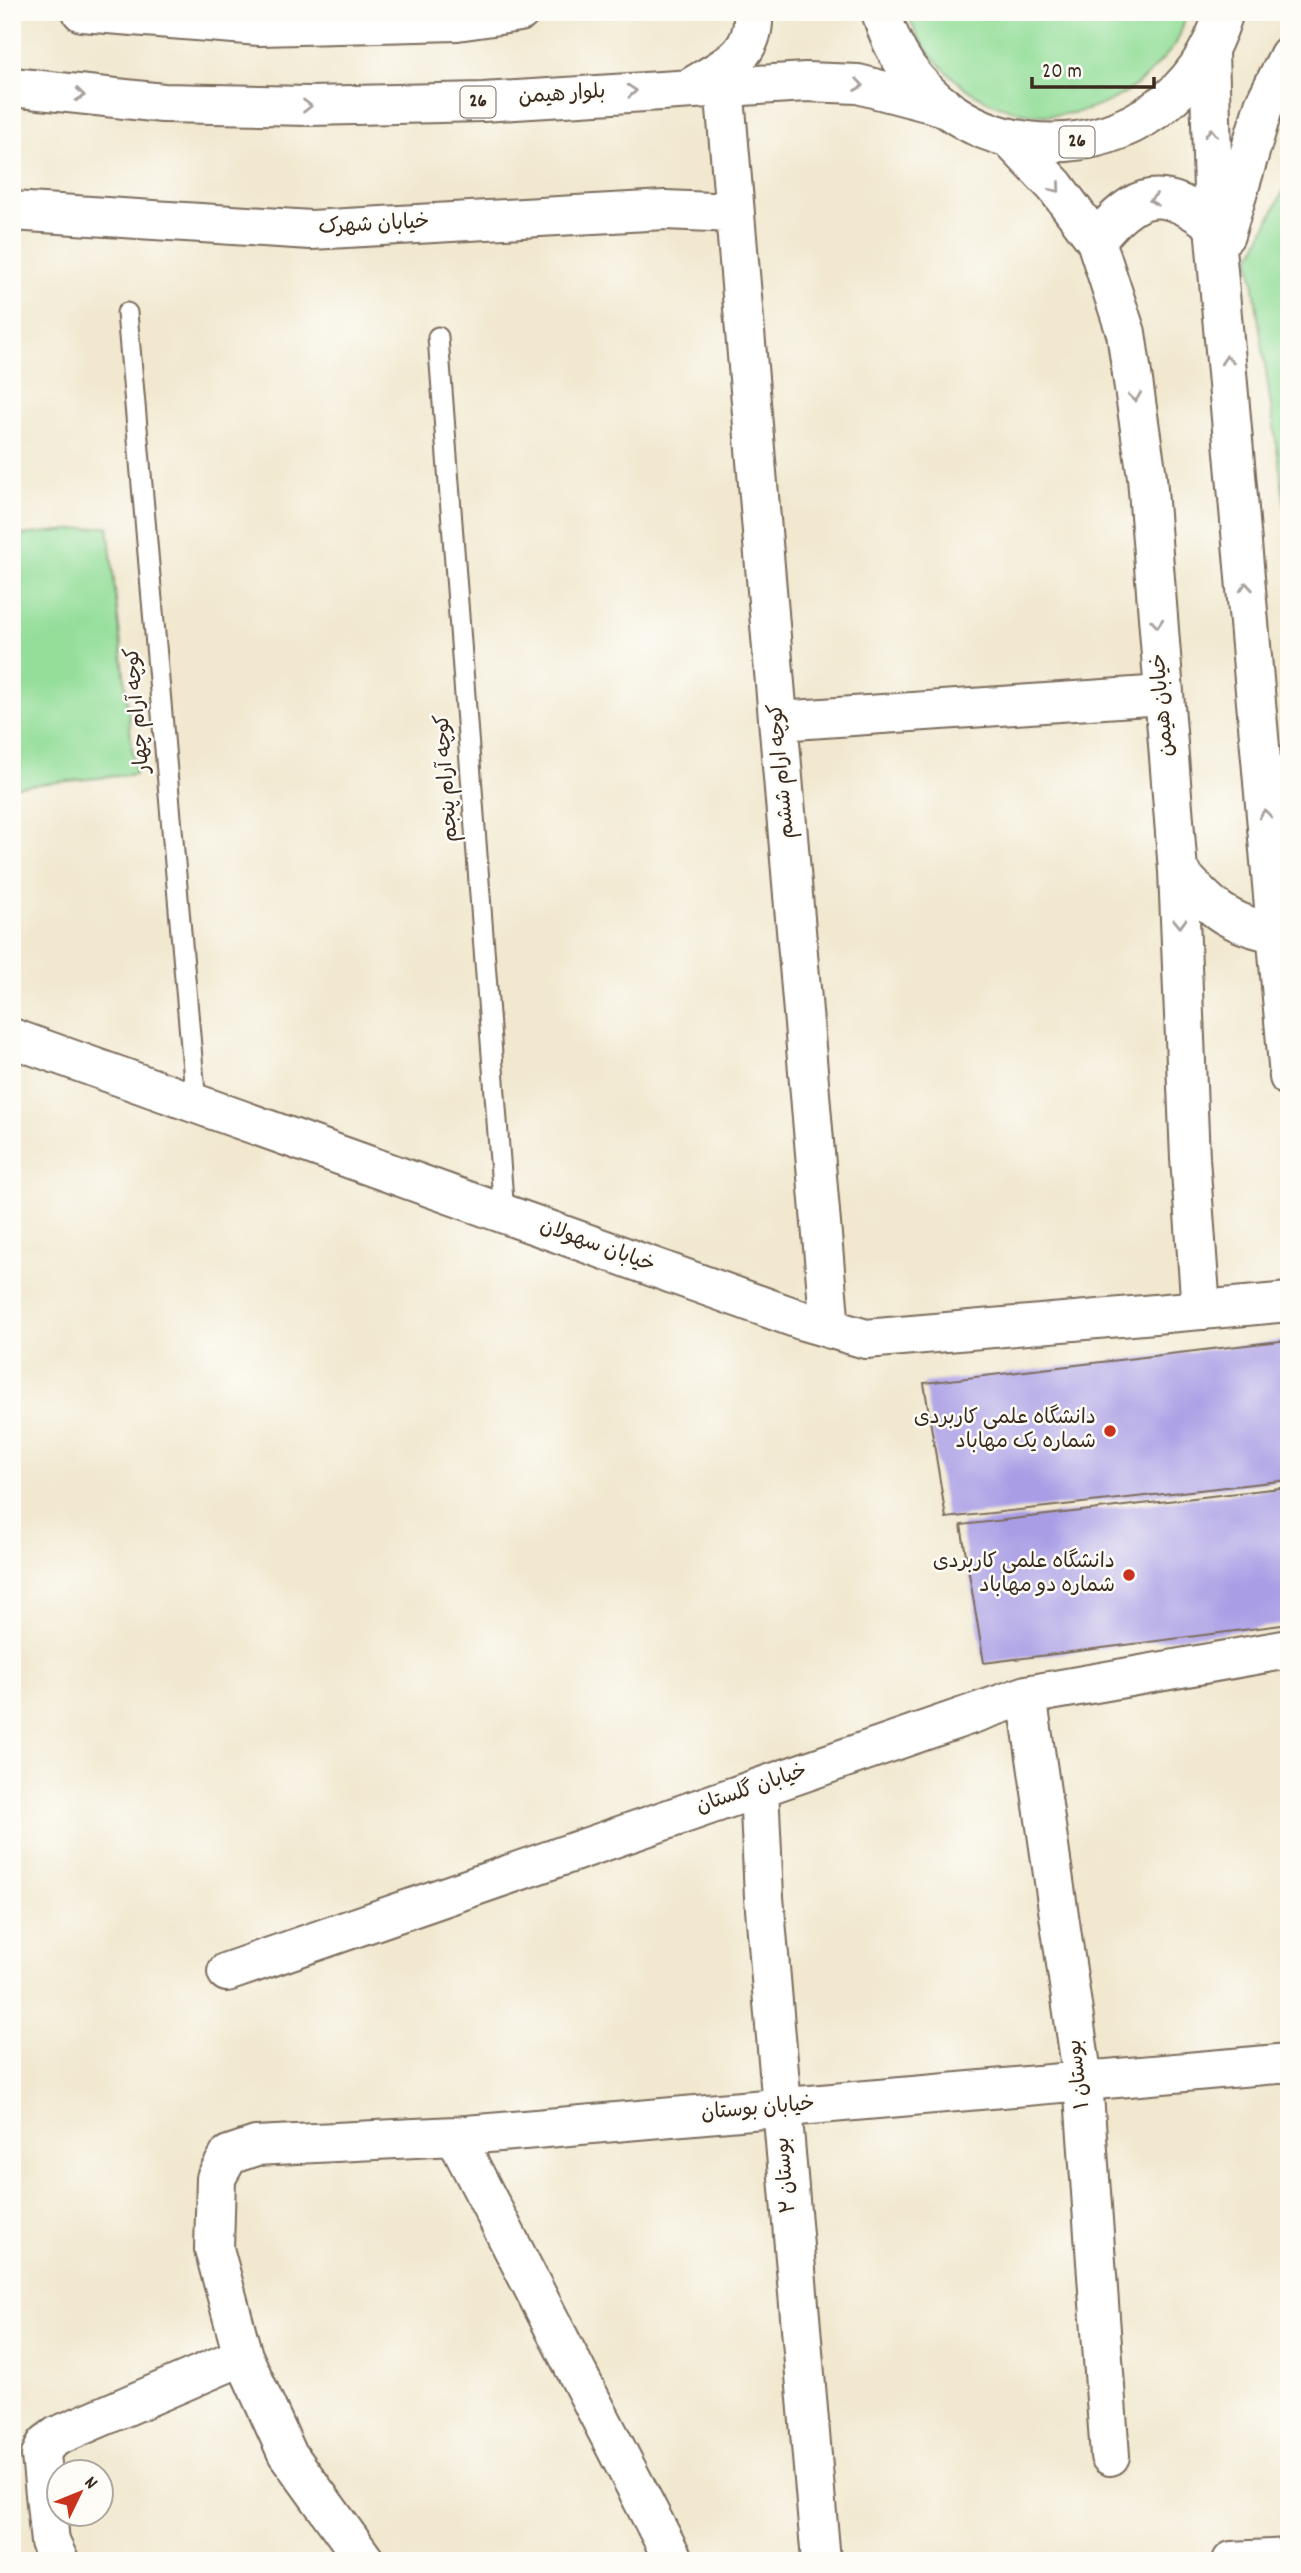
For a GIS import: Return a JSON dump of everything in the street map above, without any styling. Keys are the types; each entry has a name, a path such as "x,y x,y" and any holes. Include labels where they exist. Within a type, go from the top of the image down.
{"street":[{"path":"82,12 274,19 457,21 520,12"},
{"path":"708,86 750,44 753,12"},
{"name":"26","path":"880,12 900,59 918,84 942,106 988,132 1010,139 1044,143 1072,143 1100,138 1152,114 1174,96 1193,75 1209,51 1224,12"},
{"path":"1209,51 1216,243 1282,932 1289,1077"},
{"path":"1216,243 1264,105 1289,55"},
{"name":"بلوار هیمن","path":"12,87 163,103 310,106 483,102 806,82 858,84 942,106"},
{"name":"کوچه ارام ششم","path":"708,86 735,213 831,1329"},
{"name":"خیابان هیمن","path":"1010,139 1055,186 1096,241 1126,333 1147,477 1178,871 1190,1158 1201,1310"},
{"path":"1096,241 1114,218 1131,206 1150,199 1169,198 1190,206 1216,243"},
{"name":"خیابان شهرک","path":"12,211 311,230 665,210 735,213"},
{"path":"779,721 1163,695"},
{"path":"1178,871 1203,900 1225,915 1248,927 1282,932"},
{"name":"خیابان سهولان","path":"12,1038 831,1329 866,1339 1289,1302"},
{"name":"خیابان گلستان","path":"226,1972 1027,1695 1289,1649"},
{"name":"بوستان ۱","path":"1027,1695 1083,2081 1110,2456"},
{"name":"بوستان ۲","path":"759,1788 764,1897 821,2561"},
{"name":"خیابان بوستان","path":"243,2357 214,2249 216,2178 229,2155 256,2146 455,2136 1289,2063"},
{"path":"455,2136 674,2561"},
{"path":"59,2561 50,2542 41,2455 46,2444 57,2436 243,2357 286,2453 365,2561"},
{"path":"1232,2561 1289,2558"}],"lane":[{"name":"کوچه آرام چهار","path":"127,313 196,1104"},
{"name":"کوچه آرام پنجم","path":"438,337 505,1214"}],"green space":[{"path":"908,12 1187,12 1174,46 1137,85 1112,100 1084,111 1056,115 1028,114 1000,106 973,93 930,54 919,38"},
{"path":"1289,179 1289,533 1250,259"},
{"path":"108,526 135,774 12,787 12,536"}],"building":[{"name":"دانشگاه علمی کاربردی شماره یک مهاباد","path":"1289,1340 1289,1480 946,1518 924,1383"},
{"name":"دانشگاه علمی کاربردی شماره دو مهاباد","path":"1289,1487 1289,1624 984,1663 961,1525"}],"place":[{"name":"دانشگاه علمی کاربردی شماره یک مهاباد","path":"1110,1431"},
{"name":"دانشگاه علمی کاربردی شماره دو مهاباد","path":"1129,1575"}]}
